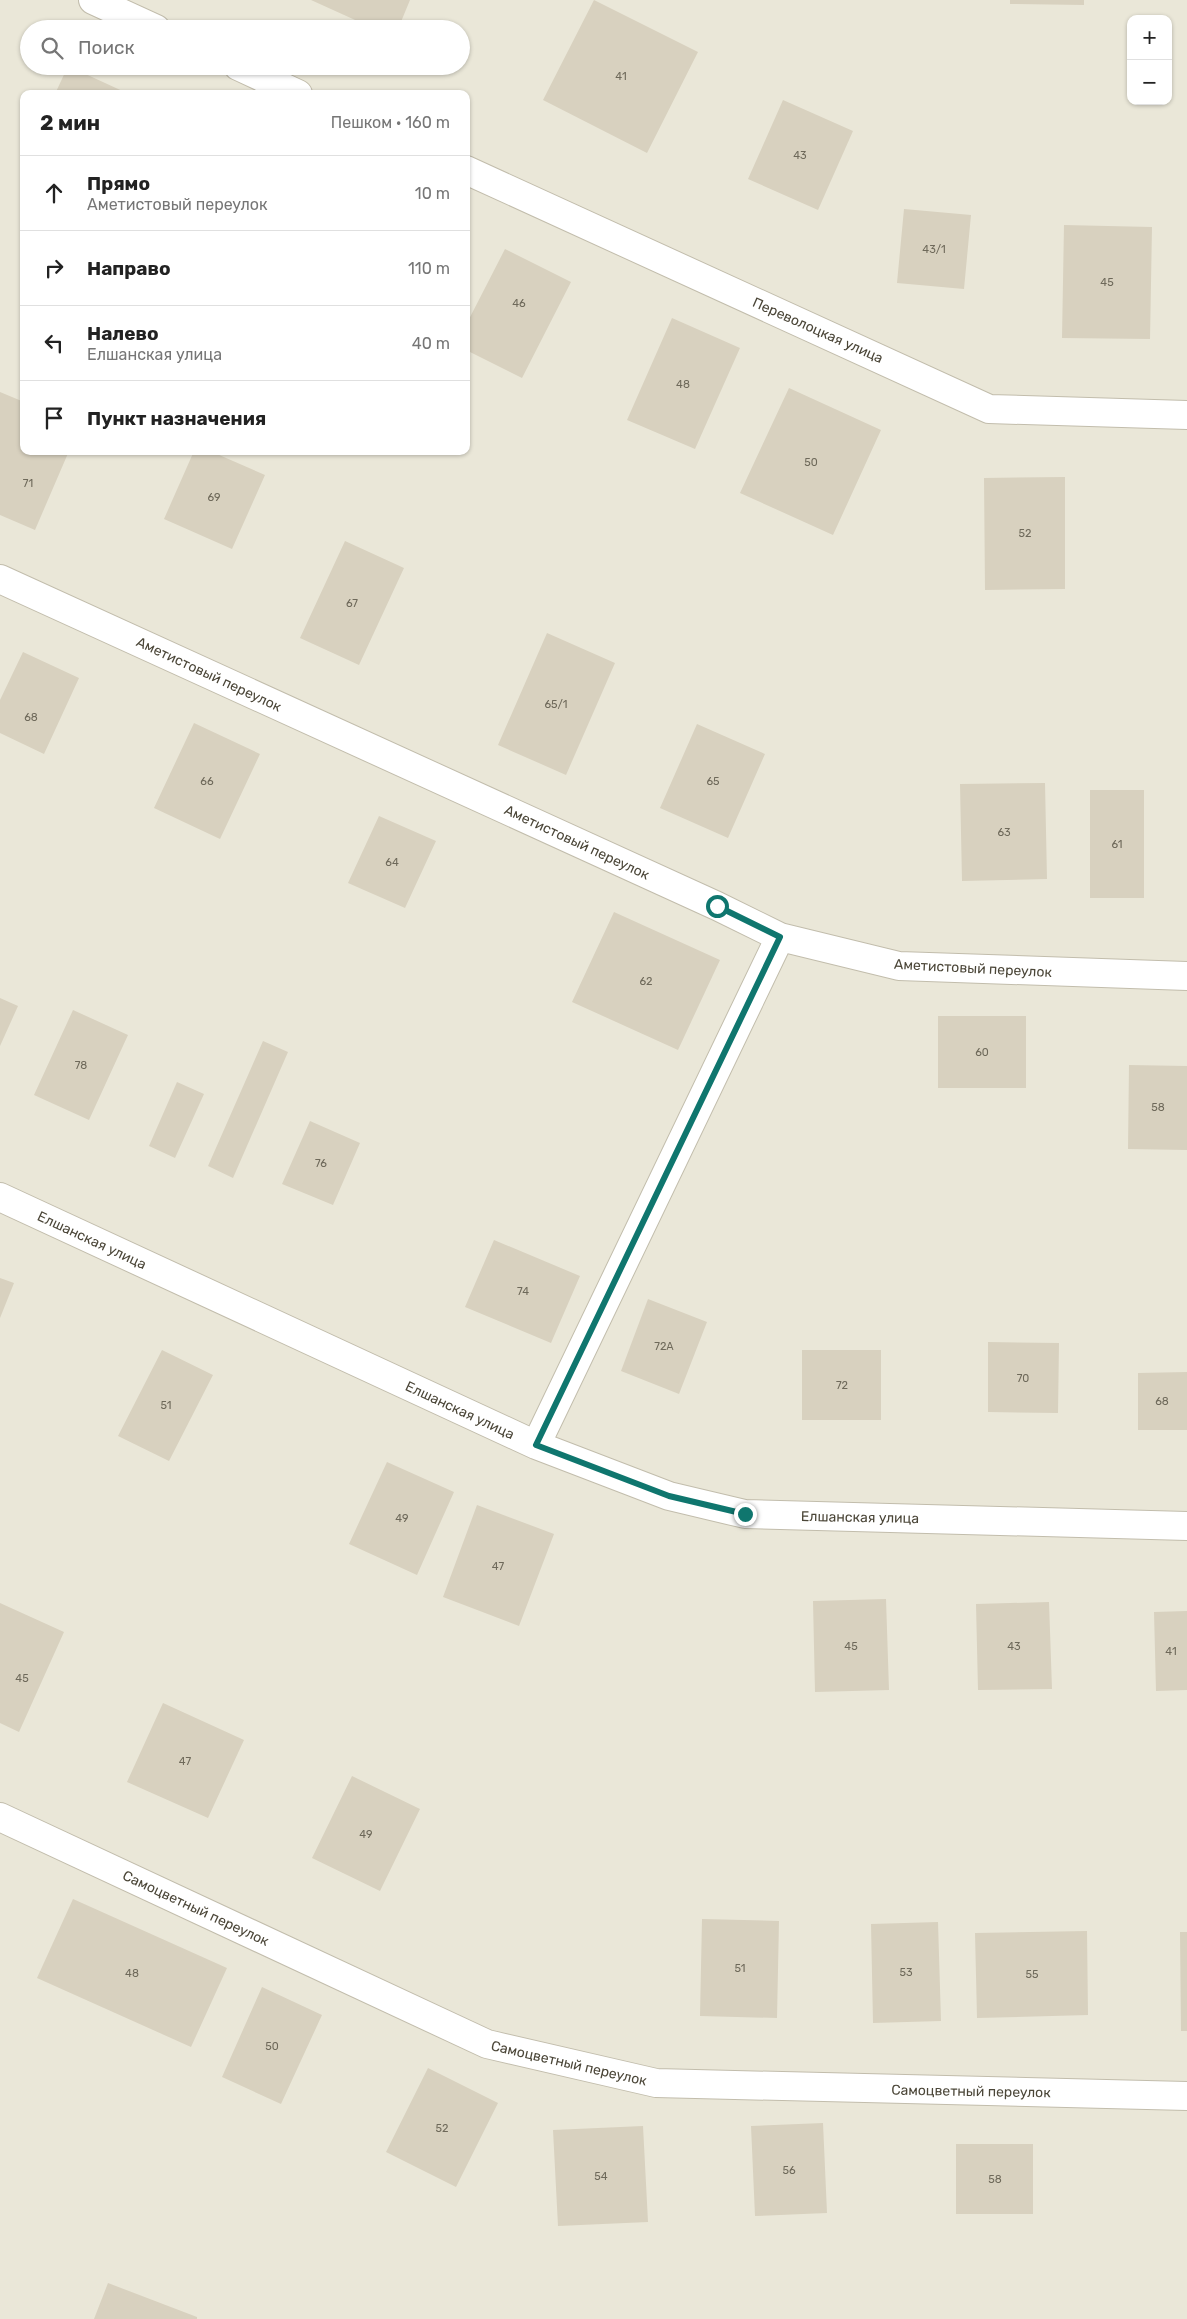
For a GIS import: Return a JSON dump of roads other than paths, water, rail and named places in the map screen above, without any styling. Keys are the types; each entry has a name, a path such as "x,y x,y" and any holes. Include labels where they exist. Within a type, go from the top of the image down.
{"street":[{"path":"93,0 136,20"},
{"path":"257,75 289,90"},
{"name":"Переволоцкая улица","path":"470,172 989,409 1187,415"},
{"name":"Аметистовый переулок","path":"0,579 708,902 780,937 899,966 1187,976"},
{"path":"536,1445 780,937"},
{"name":"Елшанская улица","path":"0,1197 536,1445 669,1496 745,1514 1187,1526"},
{"name":"Самоцветный переулок","path":"0,1817 487,2044 656,2083 1187,2096"}]}
